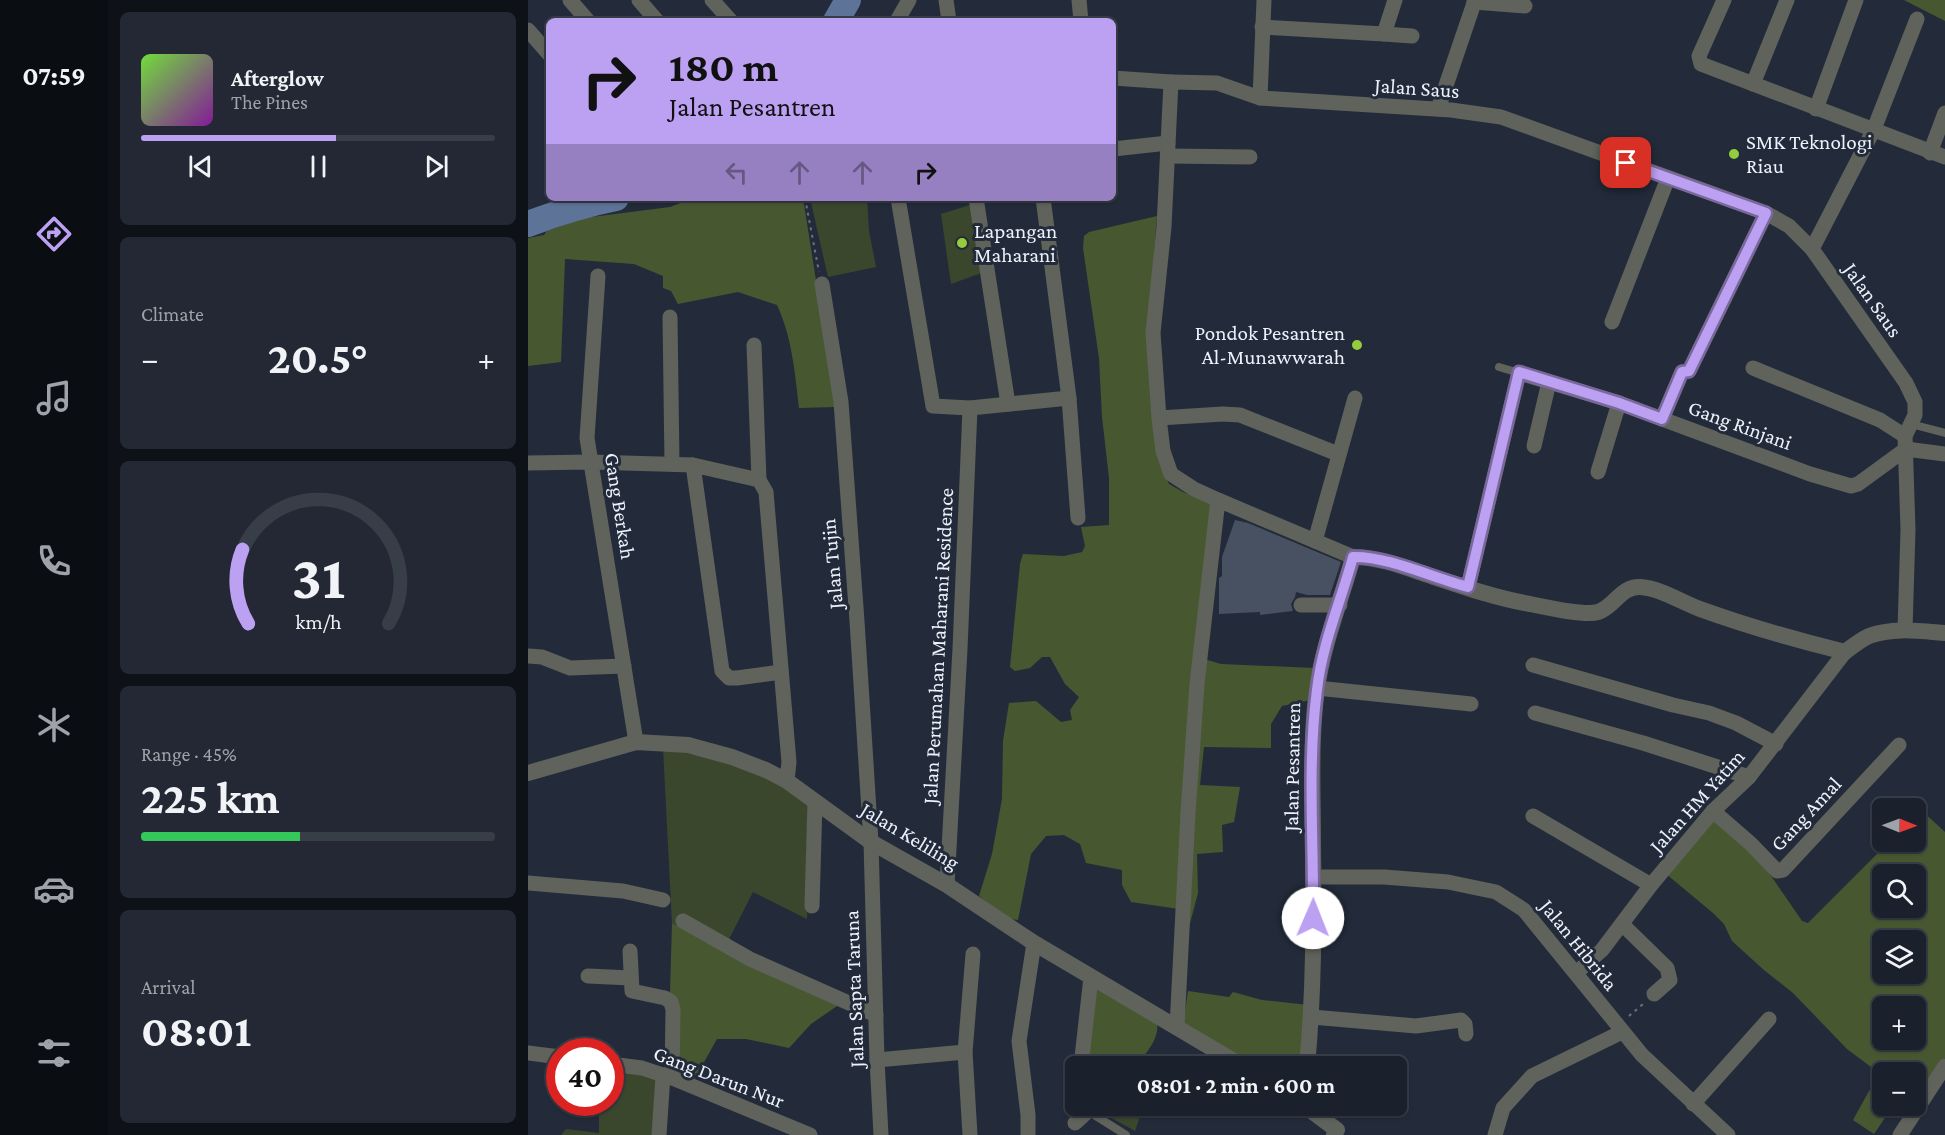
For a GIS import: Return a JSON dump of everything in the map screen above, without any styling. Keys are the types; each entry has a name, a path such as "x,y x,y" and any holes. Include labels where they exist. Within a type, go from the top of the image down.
{"street":[{"path":"570,0 585,18"},
{"path":"639,0 654,18"},
{"path":"712,0 728,18"},
{"path":"899,18 909,0"},
{"path":"946,0 949,18"},
{"path":"1079,0 1081,18"},
{"path":"1260,98 1264,0"},
{"path":"1384,33 1395,0"},
{"path":"1724,0 1699,56 1701,64 1945,157"},
{"path":"1753,84 1787,0"},
{"path":"1816,108 1856,0"},
{"path":"1438,109 1475,1 1525,6"},
{"path":"1812,249 1874,129 1917,19"},
{"path":"1262,27 1412,36"},
{"path":"528,30 546,51"},
{"name":"Jalan Saus","path":"1116,78 1217,83 1260,98 1438,109 1512,120 1766,213 1789,226 1812,249 1912,393 1915,415 1907,436 1908,530 1905,630"},
{"path":"1171,82 1164,226 1153,333 1163,451 1171,474 1194,489 1218,500 1353,557 1382,560 1527,603 1593,613 1606,608 1625,591 1638,587 1750,626 1845,652 1869,636 1905,630 1945,633"},
{"path":"1930,153 1945,113"},
{"path":"1116,149 1168,150 1250,157"},
{"path":"1612,322 1668,178"},
{"path":"899,201 933,406 970,408 1070,398"},
{"path":"976,201 1008,404"},
{"path":"1043,201 1070,398 1078,518"},
{"path":"1662,419 1682,372 1689,371 1766,213"},
{"name":"Gang Berkah","path":"598,276 588,438 636,742"},
{"name":"Jalan Tujin","path":"822,284 841,402 871,842"},
{"path":"670,317 672,464"},
{"path":"754,345 759,480 766,492 789,762 787,781"},
{"path":"1753,368 1880,420 1945,454"},
{"path":"1468,587 1519,372"},
{"name":"Gang Rinjani","path":"1519,372 1619,403 1810,474 1851,486 1858,484 1907,436"},
{"path":"1534,446 1549,382"},
{"path":"1315,541 1354,398"},
{"path":"1598,472 1619,403"},
{"name":"Jalan Perumahan Maharani Residence","path":"947,885 970,408"},
{"path":"1159,418 1240,415 1338,454"},
{"path":"528,463 693,465 759,480"},
{"path":"693,465 722,671 729,678 781,672"},
{"path":"1177,1027 1197,684 1218,500"},
{"name":"Jalan Pesantren","path":"1308,1056 1312,1017 1313,785 1317,688 1331,628 1353,557"},
{"path":"1301,605 1340,605"},
{"name":"Jalan HM Yatim","path":"1576,973 1602,950 1651,885 1713,811 1749,777 1845,652"},
{"path":"528,656 542,657 570,668 624,666"},
{"path":"1533,664 1673,705 1709,713 1736,723 1776,744"},
{"path":"1317,688 1472,704"},
{"path":"1535,713 1643,743 1749,777"},
{"name":"Jalan Keliling","path":"528,773 636,742 688,745 732,757 766,770 787,781 871,842 947,885 1034,943 1225,1056"},
{"name":"Gang Amal","path":"1713,811 1744,837 1777,871 1783,870 1899,745"},
{"path":"812,906 815,802"},
{"path":"1533,816 1651,885"},
{"name":"Jalan Sapta Taruna","path":"871,842 881,1135"},
{"name":"Jalan Hibrida","path":"1314,877 1417,878 1496,892 1524,910 1642,1055 1728,1135"},
{"path":"528,883 623,891 663,900"},
{"path":"682,921 750,959 876,1015"},
{"path":"1622,924 1668,968 1670,980 1654,994"},
{"path":"1028,1135 1020,1031 1034,943"},
{"path":"630,951 632,992 665,998 671,1002 673,1010 668,1076 658,1135"},
{"path":"970,1135 965,1052 973,954"},
{"path":"588,976 631,978"},
{"path":"1082,1056 1091,977"},
{"path":"1312,1017 1416,1026 1461,1020 1465,1024 1466,1034"},
{"path":"1693,1104 1769,1019"},
{"path":"1495,1135 1503,1108 1532,1076 1620,1030"},
{"path":"877,1060 965,1052"},
{"path":"528,1053 546,1055"},
{"name":"Gang Darun Nur","path":"624,1066 642,1068 668,1076 810,1135"},
{"path":"1900,1135 1945,1066"},
{"path":"1318,1116 1339,1133"}],"lane":[{"path":"1499,367 1519,372"},
{"path":"1907,436 1945,432"},
{"path":"1095,1116 1126,1135"}],"path":[{"path":"806,201 822,284"},
{"path":"1620,1030 1654,994"}],"green space":[{"path":"1904,0 1945,0 1945,21"},
{"path":"685,201 803,201 836,407 799,408 789,342 777,305 738,292 678,304 671,291 663,288 663,276 634,264 565,259 561,362 528,366 528,238 544,235 547,231 584,218 670,207"},
{"path":"811,201 867,201 869,231 876,267 828,277"},
{"name":"Lapangan Maharani","path":"973,204 984,272 951,284 941,214"},
{"path":"1157,216 1148,330 1156,446 1161,467 1169,484 1215,504 1197,657 1221,664 1315,668 1311,700 1282,706 1271,724 1271,748 1204,747 1200,785 1240,787 1234,822 1222,825 1223,852 1197,854 1198,893 1188,931 1179,909 1131,902 1122,885 1122,870 1086,863 1080,844 1064,835 1046,836 1031,854 1018,920 1004,918 979,896 992,854 1002,799 1003,741 1009,703 1036,701 1061,722 1072,720 1070,710 1079,697 1065,684 1050,657 1042,657 1030,668 1015,671 1010,667 1020,564 1023,554 1064,556 1082,552 1085,546 1081,527 1109,525 1109,478 1102,417 1099,358 1083,248 1084,236 1089,232"},
{"path":"663,748 750,767 811,803 807,919 753,892 724,949 672,923"},
{"path":"1926,815 1945,832 1945,1058 1926,1086 1926,1062 1872,1062 1872,1068 1847,1049 1793,993 1732,941 1724,924 1713,913 1665,873 1712,816 1756,854 1802,921 1808,923 1879,852 1926,852"},
{"path":"672,923 761,968 840,1004 811,1024 789,1048 746,1039 717,1039 694,1080 677,1075 670,994"},
{"path":"1094,982 1157,1021 1156,1034 1144,1056 1088,1056"},
{"path":"1188,991 1229,997 1233,992 1262,1000 1309,1005 1306,1056 1230,1056 1183,1026"},
{"path":"624,1072 655,1076 654,1135 561,1135 566,1129 599,1133 599,1116 624,1116"},
{"path":"1872,1086 1872,1116 1886,1116 1874,1134 1853,1120"},
{"path":"1108,1116 1140,1116 1135,1131"}],"building":[{"path":"1235,520 1248,523 1341,562 1330,595 1307,595 1296,592 1291,604 1293,611 1260,615 1260,612 1219,614 1219,578 1222,576 1222,557"}],"waterway":[{"path":"838,18 848,0"},
{"path":"528,224 603,201"}],"place":[{"name":"SMK Teknologi Riau","path":"1734,154"},
{"name":"Lapangan Maharani","path":"962,243"},
{"name":"Pondok Pesantren Al-Munawwarah","path":"1357,345"}],"route":[{"path":"1313,918 1314,727 1317,688 1331,628 1353,557 1382,560 1468,587 1519,372 1662,419 1682,372 1689,371 1766,213 1626,163"}]}
